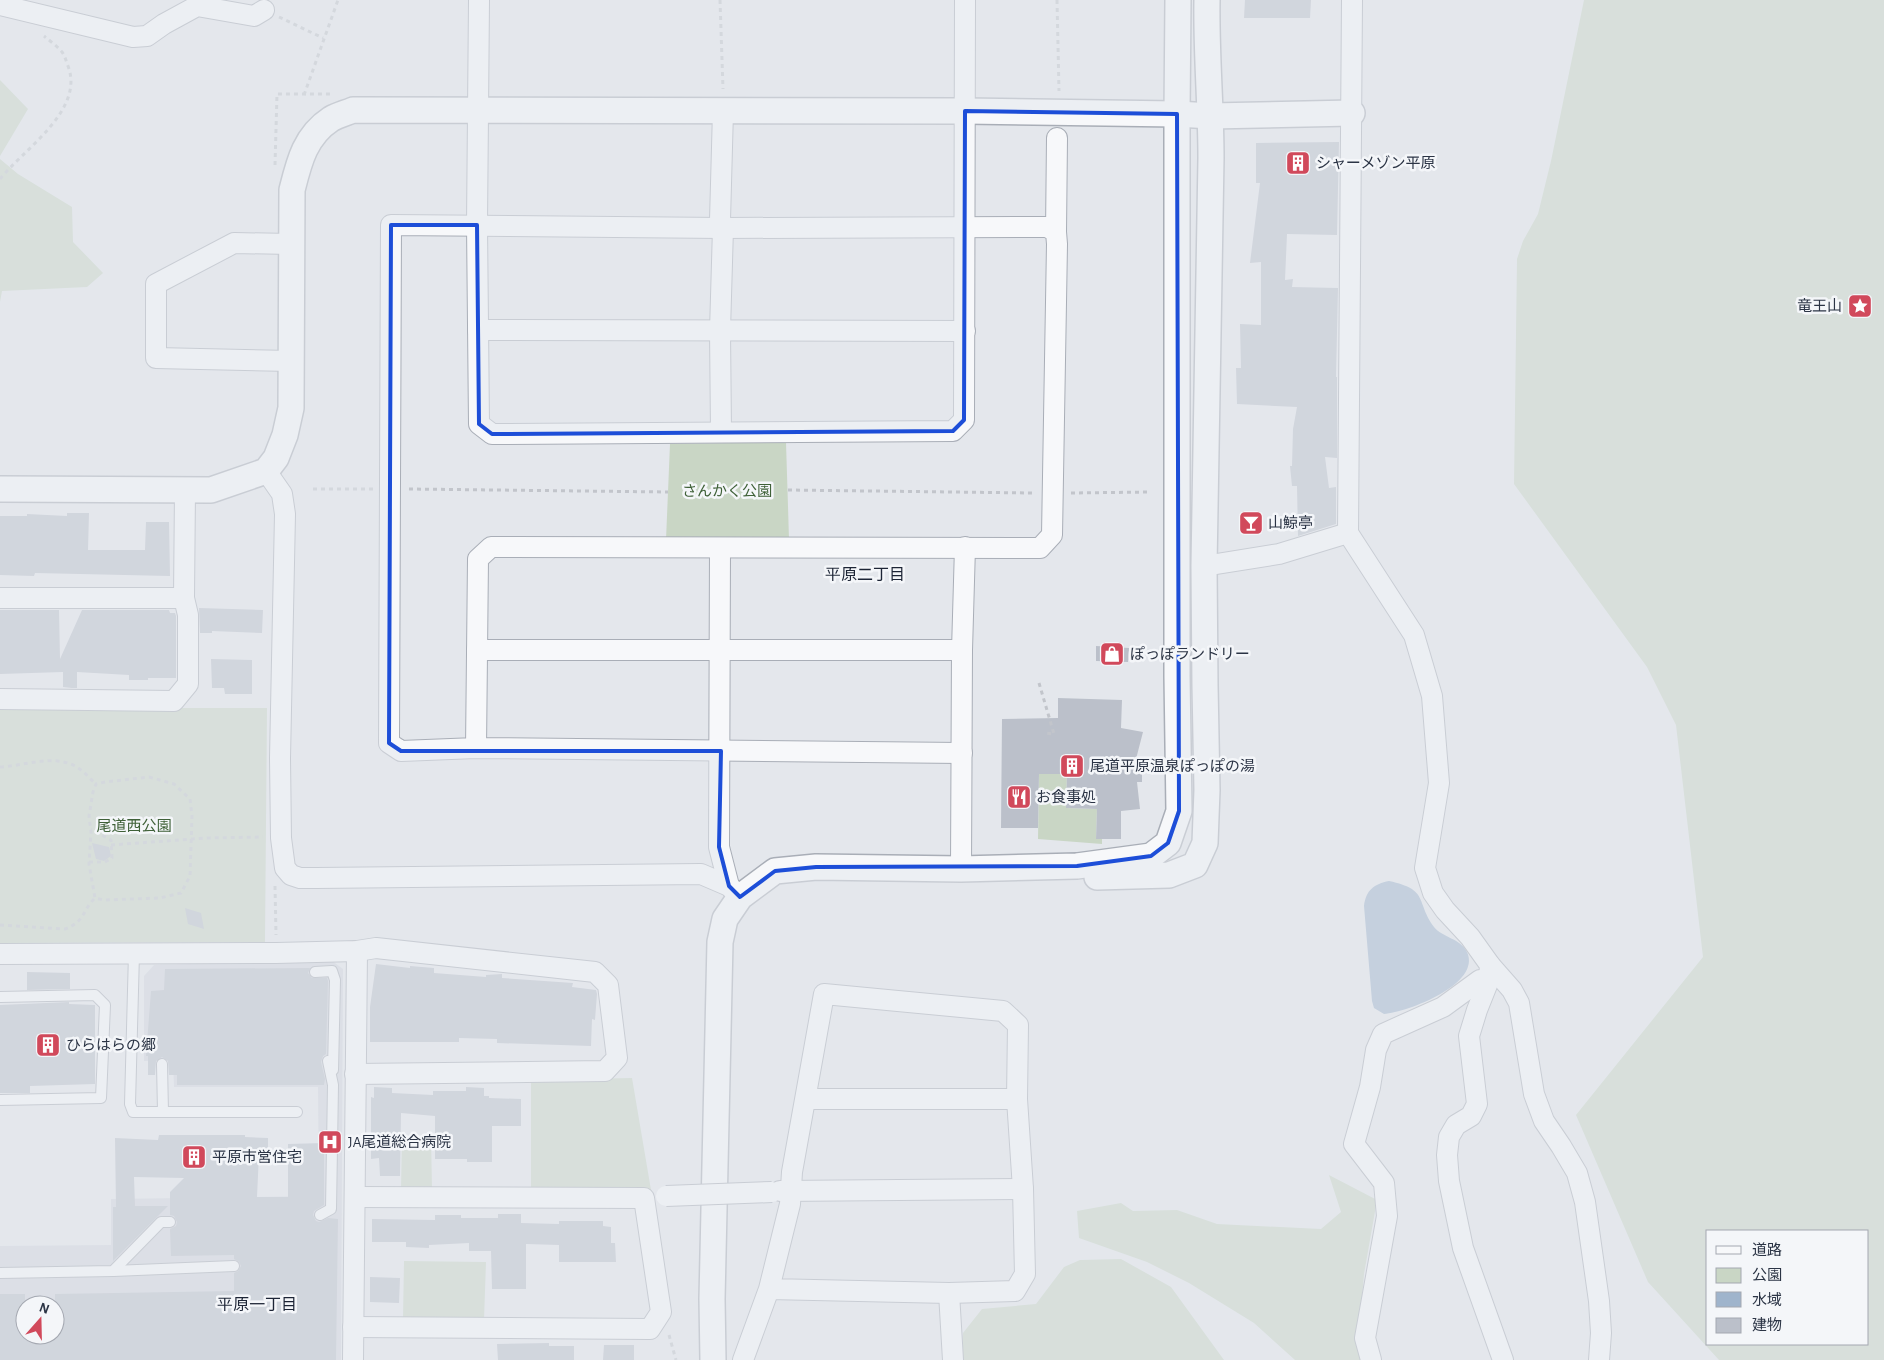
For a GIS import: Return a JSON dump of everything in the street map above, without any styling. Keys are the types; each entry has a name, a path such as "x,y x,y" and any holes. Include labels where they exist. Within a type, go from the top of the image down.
{"street":[{"path":"479,0 477,225 479,424 492,434 953,431 964,420 965,0"},
{"path":"734,891 775,871 816,867 961,869 1077,866 1151,856 1168,843 1179,811 1178,0"},
{"path":"961,869 1030,879 1169,876 1195,866 1205,843 1208,790 1204,566 1211,116 1206,32 1207,0"},
{"path":"1352,0 1348,533 1414,635 1432,696 1439,783 1425,868 1433,893 1470,937 1490,973 1512,990 1519,1003 1534,1094 1544,1121 1576,1173 1586,1202 1599,1301 1601,1333 1599,1360"},
{"path":"0,5 133,37 147,36 164,24 197,6 254,16 268,12"},
{"path":"0,489 211,490 266,471 276,458 285,435 291,408 292,190 298,164 311,137 332,118 354,110 965,111 1211,116 1352,113"},
{"path":"720,432 722,228 720,220 723,111"},
{"path":"476,748 478,558 491,546 1040,548 1052,535 1058,138"},
{"path":"962,753 476,748 401,751 389,743 391,225 722,228 965,226 1048,227 1056,232"},
{"path":"291,244 234,243 156,284 156,358 292,360"},
{"path":"478,330 965,331"},
{"path":"266,471 282,494 285,514 280,838 285,868 290,875 300,878 316,878 701,874 734,891"},
{"path":"0,699 174,700 188,684 188,615 184,598 185,490"},
{"path":"1204,566 1278,554 1348,533"},
{"path":"961,869 962,650 965,547"},
{"path":"713,1360 712,1289 720,942 734,891 719,847 721,751 718,651 720,548"},
{"path":"0,598 184,598"},
{"path":"477,650 962,650"},
{"path":"1178,685 1205,686"},
{"path":"0,954 276,953 356,951 376,948 595,972 608,985 617,1058 605,1071 356,1074"},
{"path":"353,1360 356,951"},
{"path":"1371,1360 1365,1338 1387,1216 1384,1183 1354,1144 1370,1087 1376,1050 1383,1034 1443,1007 1490,973"},
{"path":"1490,973 1469,1036 1477,1104 1472,1116 1456,1125 1449,1137 1447,1155 1449,1181 1463,1248 1503,1360"},
{"path":"769,1289 949,1293 1015,1291 1025,1274 1023,1189 1017,1099 1018,1025 1003,1011 824,994 792,1172 782,1191"},
{"path":"806,1098 1017,1099"},
{"path":"354,1197 644,1198 782,1191 1023,1189"},
{"path":"743,1360 769,1289 790,1204 782,1191"},
{"path":"353,1327 650,1329 661,1312 644,1198"},
{"path":"949,1293 953,1360"}],"lane":[{"path":"134,953 130,1104 133,1112 297,1112"},
{"path":"315,972 332,971 335,980 331,1209 320,1215"},
{"path":"0,996 95,995 105,1005 101,1098 0,1100"},
{"path":"328,1061 333,1085"},
{"path":"162,1064 162,1112"},
{"path":"113,1271 161,1222 170,1222"},
{"path":"0,1273 234,1266"}],"path":[{"path":"304,95 338,0"},
{"path":"720,0 723,111"},
{"path":"1057,0 1059,91"},
{"path":"268,12 324,38"},
{"path":"0,179 59,117 70,97 71,73 63,53 40,32"},
{"path":"313,489 668,492"},
{"path":"788,490 1052,493 1151,492"},
{"path":"1039,684 1048,719 1054,729 1054,734 1044,732"},
{"path":"0,767 51,760 76,766 96,784"},
{"path":"95,898 104,900 151,898 181,893 190,876 191,838 190,799 174,784 149,777 96,784"},
{"path":"0,925 65,929 74,926 80,920 95,898 89,862 89,816 92,792 96,784"},
{"path":"89,862 105,862 112,858 111,840 90,829"},
{"path":"111,844 191,838 267,837"},
{"path":"276,953 275,878 290,875"}],"highlighted area":[{"path":"965,111 1177,114 1179,811 1168,843 1151,856 1077,866 816,867 775,871 740,897 729,886 719,847 721,751 401,751 389,743 391,225 477,225 479,424 492,434 953,431 964,420"}],"shaded area":[{"name":"JA尾道総合病院","path":"331,960 343,969 341,1360 0,1360 0,1246 111,1245 111,1199 319,1196 318,1087 174,1087 173,1060 144,1061 144,976 154,965"}],"green space":[{"path":"1584,0 1884,0 1884,1360 1719,1360 1648,1282 1576,1115 1703,957 1676,725 1647,667 1514,484 1517,259 1523,241 1538,214 1551,161"},
{"path":"0,80 28,109 0,156"},
{"path":"0,159 18,174 72,207 73,242 103,273 87,287 2,291 0,302"},
{"name":"さんかく公園","path":"786,442 789,539 666,540 670,444"},
{"name":"尾道西公園","path":"0,708 267,708 265,942 0,943"},
{"path":"1039,774 1067,774 1066,808 1097,809 1096,839 1102,839 1102,844 1038,839"},
{"path":"632,1078 651,1190 531,1190 531,1080"},
{"path":"402,1136 431,1136 432,1190 401,1190"},
{"path":"1329,1175 1377,1200 1364,1274 1359,1336 1366,1360 1295,1360 1254,1323 1189,1283 1147,1262 1079,1238 1077,1211 1121,1203 1133,1211 1177,1210 1217,1224 1321,1229 1341,1212"},
{"path":"1121,1259 1171,1287 1224,1360 962,1360 963,1333 982,1309 1036,1304 1064,1267 1080,1260"},
{"path":"404,1261 486,1262 484,1320 403,1319"}],"water":[{"path":"1389,881 1411,888 1416,893 1434,927 1464,947 1469,964 1464,975 1454,985 1440,994 1409,1008 1384,1014 1374,1008 1372,1001 1364,906 1369,892 1375,886"}],"building":[{"path":"1245,0 1311,0 1310,18 1244,18"},
{"path":"1339,142 1337,235 1287,234 1285,280 1293,279 1292,287 1338,288 1337,458 1325,457 1329,488 1336,487 1336,524 1298,536 1297,486 1292,486 1290,466 1292,466 1293,429 1297,407 1237,404 1236,368 1241,368 1240,324 1261,325 1261,262 1250,263 1260,183 1256,183 1256,143"},
{"path":"67,513 89,513 88,550 145,550 146,522 169,522 170,576 35,573 34,576 0,575 0,516 27,516 27,514 67,516"},
{"path":"199,608 263,610 262,633 212,631 212,633 200,633"},
{"path":"0,610 59,610 60,659 82,610 169,610 170,613 175,613 176,616 176,678 129,680 129,675 77,672 77,688 72,688 63,687 63,672 0,674"},
{"name":"ぽっぽランドリー","path":"1096,646 1129,648 1128,662 1096,661"},
{"path":"211,659 252,660 252,694 225,694 224,688 212,688"},
{"name":"尾道平原温泉ぽっぽの湯","path":"1058,698 1122,700 1121,728 1143,732 1136,759 1142,759 1142,782 1137,782 1140,809 1121,811 1121,839 1096,839 1097,809 1066,808 1067,774 1039,774 1038,828 1001,828 1002,719 1058,718"},
{"path":"92,843 109,847 111,856 104,861 96,859"},
{"path":"185,908 201,913 204,929 188,924"},
{"path":"376,964 410,968 410,966 434,968 434,973 486,977 486,975 502,974 502,978 573,983 572,987 596,990 595,1020 592,1019 591,1046 497,1043 497,1039 459,1038 459,1042 370,1042 370,1007"},
{"path":"310,968 308,973 312,978 327,978 328,981 326,1054 321,1062 325,1079 324,1085 177,1085 177,1075 169,1075 168,1061 162,1057 156,1061 155,1075 148,1075 148,1056 146,1056 151,991 164,990 165,969"},
{"path":"27,972 70,973 70,989 27,990"},
{"name":"ひらはらの郷","path":"69,1002 69,1004 95,1005 95,1084 30,1086 30,1093 0,1093 0,1005"},
{"path":"374,1087 392,1088 392,1093 433,1095 433,1091 466,1091 466,1087 484,1088 484,1096 489,1096 489,1098 521,1099 521,1126 492,1126 492,1162 467,1162 467,1159 435,1159 435,1116 401,1113 400,1176 380,1176 379,1158 371,1159 371,1097 374,1098"},
{"path":"159,1135 245,1135 245,1137 268,1138 268,1154 259,1154 257,1197 288,1197 288,1144 324,1143 324,1205 314,1211 313,1215 316,1221 319,1222 328,1218 338,1219 336,1360 0,1360 0,1294 25,1294 15,1295 15,1345 65,1345 65,1295 55,1294 234,1291 234,1273 241,1266 234,1259 234,1255 171,1256 170,1229 176,1226 177,1222 174,1216 170,1215 170,1192 184,1178 134,1177 135,1206 168,1206 113,1261 113,1207 116,1207 115,1138 158,1140"},
{"path":"498,1214 521,1214 521,1223 559,1224 559,1221 603,1221 603,1226 611,1227 611,1243 615,1243 616,1262 559,1262 559,1245 526,1244 526,1289 492,1289 491,1251 469,1251 469,1243 429,1245 429,1248 406,1247 406,1242 372,1242 372,1219 435,1220 435,1215 461,1215 461,1218 498,1218"},
{"path":"370,1277 400,1278 399,1303 370,1302"},
{"path":"549,1343 549,1346 574,1346 574,1360 498,1360 497,1344"},
{"path":"604,1345 634,1345 634,1360 603,1360"}],"place":[{"name":"シャーメゾン平原","path":"1298,163"},
{"name":"竜王山","path":"1860,306"},
{"name":"山鯨亭","path":"1251,523"},
{"name":"ぽっぽランドリー","path":"1112,654"},
{"name":"尾道平原温泉ぽっぽの湯","path":"1072,766"},
{"name":"お食事処","path":"1019,797"},
{"name":"ひらはらの郷","path":"48,1045"},
{"name":"JA尾道総合病院","path":"330,1142"},
{"name":"平原市営住宅","path":"194,1157"}],"district":[{"name":"平原二丁目","path":"865,575"},
{"name":"平原一丁目","path":"257,1305"}]}
